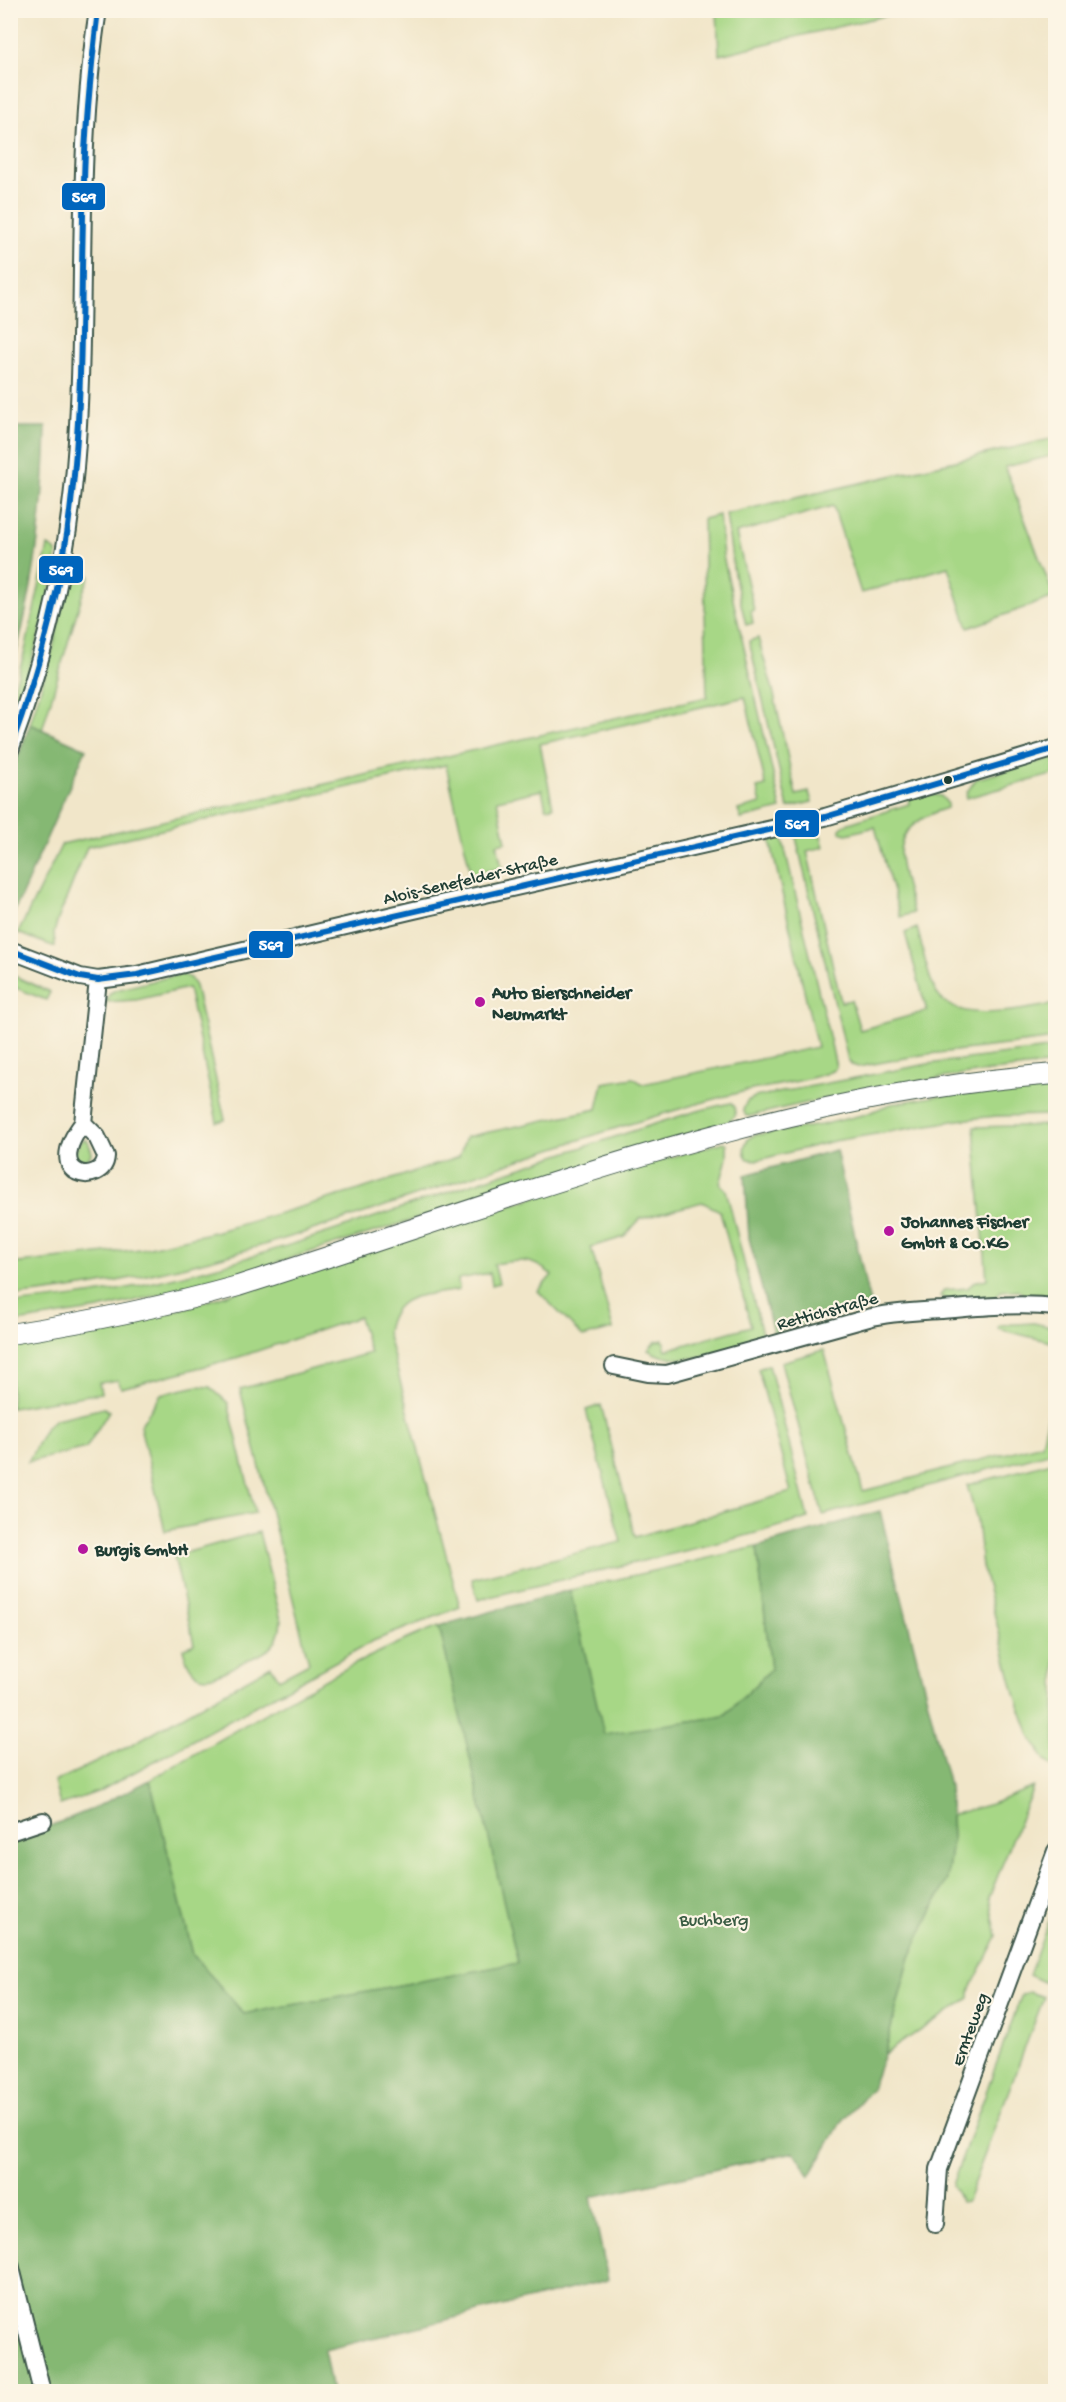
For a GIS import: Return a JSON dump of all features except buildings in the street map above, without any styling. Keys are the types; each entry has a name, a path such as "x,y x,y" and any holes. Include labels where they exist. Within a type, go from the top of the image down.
{"main road":[{"path":"10,1334 96,1319 219,1291 663,1149 743,1128 926,1089 1056,1074"}],"street":[{"path":"10,750 36,674 53,613 71,510 80,399 87,115 98,10"},
{"name":"Alois-Senefelder-Straße","path":"10,950 69,973 98,980 137,975 789,826 1056,748"},
{"path":"83,1123 98,980"},
{"name":"Rettichstraße","path":"614,1366 648,1373 667,1374 872,1317 894,1313 988,1306 1056,1307"},
{"path":"10,1832 43,1821"},
{"name":"Ernteweg","path":"935,2224 939,2169 1056,1851"},
{"path":"10,2264 42,2391"}],"green space":[{"path":"717,10 905,11 719,55"},
{"path":"11,427 46,427 37,550 26,611 11,670"},
{"path":"1055,438 1055,455 1005,467 1054,597 968,628 948,567 861,593 833,506 736,533 754,610 751,611 753,623 746,625 734,574 726,514"},
{"path":"719,515 723,556 781,809 741,819 738,810 761,804 757,788 766,786 745,697 540,744 553,807 546,808 542,790 497,800 506,842 497,844 502,868 471,874 446,765 87,847 57,922 54,933 55,947 18,933 62,844 707,697 703,519"},
{"path":"48,546 57,554 45,616 11,728 11,698 25,651"},
{"path":"75,562 83,565 90,576 83,592 42,730 30,724 53,648 72,564"},
{"path":"758,638 773,690 796,795 809,792 812,802 788,808 749,641"},
{"path":"30,724 86,749 11,919 11,776"},
{"path":"1055,757 1055,774 966,798 967,792 976,779"},
{"path":"928,794 941,796 948,804 947,808 926,816 912,826 904,836 900,848 901,862 913,913 900,917 875,827 847,834 840,832 840,829 846,824 909,804 908,798"},
{"path":"795,833 821,836 824,847 807,851 841,1002 851,1000 860,1030 927,1011 905,933 917,928 933,985 945,1002 958,1009 991,1013 1055,1004 1055,1039 921,1055 858,1067 852,1065 848,1060"},
{"path":"782,837 831,1044 836,1067 834,1070 816,1077 746,1091 652,1117 320,1228 244,1251 90,1286 11,1296 11,1264 141,1249 218,1231 359,1190 459,1157 466,1137 597,1109 603,1083 633,1078 643,1084 817,1047 770,840"},
{"path":"11,960 17,963 12,975 50,992 46,1000 11,986"},
{"path":"181,974 190,978 195,986 225,1120 217,1122 188,988 136,1000 106,1002 110,993 116,990"},
{"path":"1055,1048 1055,1064 902,1084 750,1116 746,1116 743,1110 747,1101 755,1097 928,1064"},
{"path":"1055,1085 1055,1115 997,1116 959,1120 834,1141 758,1160 748,1159 744,1149 746,1142 754,1135 821,1125 866,1114 891,1104 937,1096"},
{"path":"731,1103 735,1107 735,1114 727,1122 217,1281 99,1309 11,1323 10,1304 117,1290 248,1258 530,1164 695,1112"},
{"path":"1055,1125 1055,1296 1051,1299 1026,1296 1018,1290 1001,1291 993,1299 948,1301 940,1296 944,1290 968,1288 973,1282 987,1279 974,1127"},
{"path":"85,1139 92,1153 85,1163 77,1161 75,1151"},
{"path":"724,1142 727,1144 727,1158 720,1184 726,1190 763,1338 720,1352 690,1358 676,1359 648,1350 655,1342 663,1340 666,1350 751,1326 720,1211 702,1202 640,1219 624,1237 591,1247 613,1329 583,1337 538,1291 552,1275 538,1265 525,1261 494,1264 499,1283 492,1285 490,1273 458,1279 459,1290 423,1295 404,1302 396,1309 387,1332 460,1607 373,1641 100,1791 60,1805 54,1782 120,1751 271,1666 279,1679 309,1663 240,1389 370,1353 359,1317 236,1358 121,1388 118,1380 99,1383 101,1393 11,1408 11,1344 123,1324 185,1308 580,1183"},
{"path":"836,1150 870,1304 773,1333 749,1238 745,1175"},
{"path":"1034,1323 1055,1328 1055,1343 998,1329 999,1325"},
{"path":"824,1350 863,1491 1042,1444 1055,1385 1055,1451 823,1515 781,1362"},
{"path":"769,1365 808,1518 685,1551 478,1600 472,1579 621,1542 586,1410 601,1405 635,1537 791,1492 758,1369"},
{"path":"198,1386 210,1387 228,1403 255,1513 165,1531 140,1426 161,1394"},
{"path":"104,1408 109,1411 86,1448 28,1462 46,1427 56,1419"},
{"path":"1056,1461 1055,1769 1044,1759 1030,1735 1015,1694 982,1566 977,1521 967,1485"},
{"name":"Buchberg","path":"880,1511 949,1786 952,1839 947,1879 910,1957 884,2054 871,2089 840,2124 810,2176 794,2152 591,2197 608,2280 324,2350 332,2392 11,2391 10,1842 90,1810 150,1780 193,1955 244,2014 518,1963 439,1626 570,1590 604,1734 724,1716 771,1669 757,1547"},
{"path":"259,1532 281,1620 278,1637 269,1649 260,1654 214,1676 199,1676 193,1671 183,1649 194,1644 174,1556"},
{"path":"757,1547 771,1669 724,1716 604,1735 570,1590"},
{"path":"439,1626 519,1963 244,2014 193,1955 150,1780 328,1678 364,1659"},
{"path":"1033,1787 989,1898 997,1936 969,1992 969,1998 884,2054 910,1957 947,1879 952,1839 951,1815 991,1804"},
{"path":"1055,1904 1055,1971 1050,1985 1029,1975"},
{"path":"1029,1992 1044,1997 967,2201 961,2202 952,2185 1022,1994"}],"transit line":[{"name":"569","path":"10,749 48,628 62,566 71,503 80,383 86,139 98,10"},
{"name":"569","path":"10,950 80,977 98,980 137,975 825,817 1056,748"}],"place":[{"name":"Auto Bierschneider Neumarkt","path":"480,1002"},
{"name":"Johannes Fischer GmbH & Co.KG","path":"889,1231"},
{"name":"Burgis GmbH","path":"83,1549"}]}
